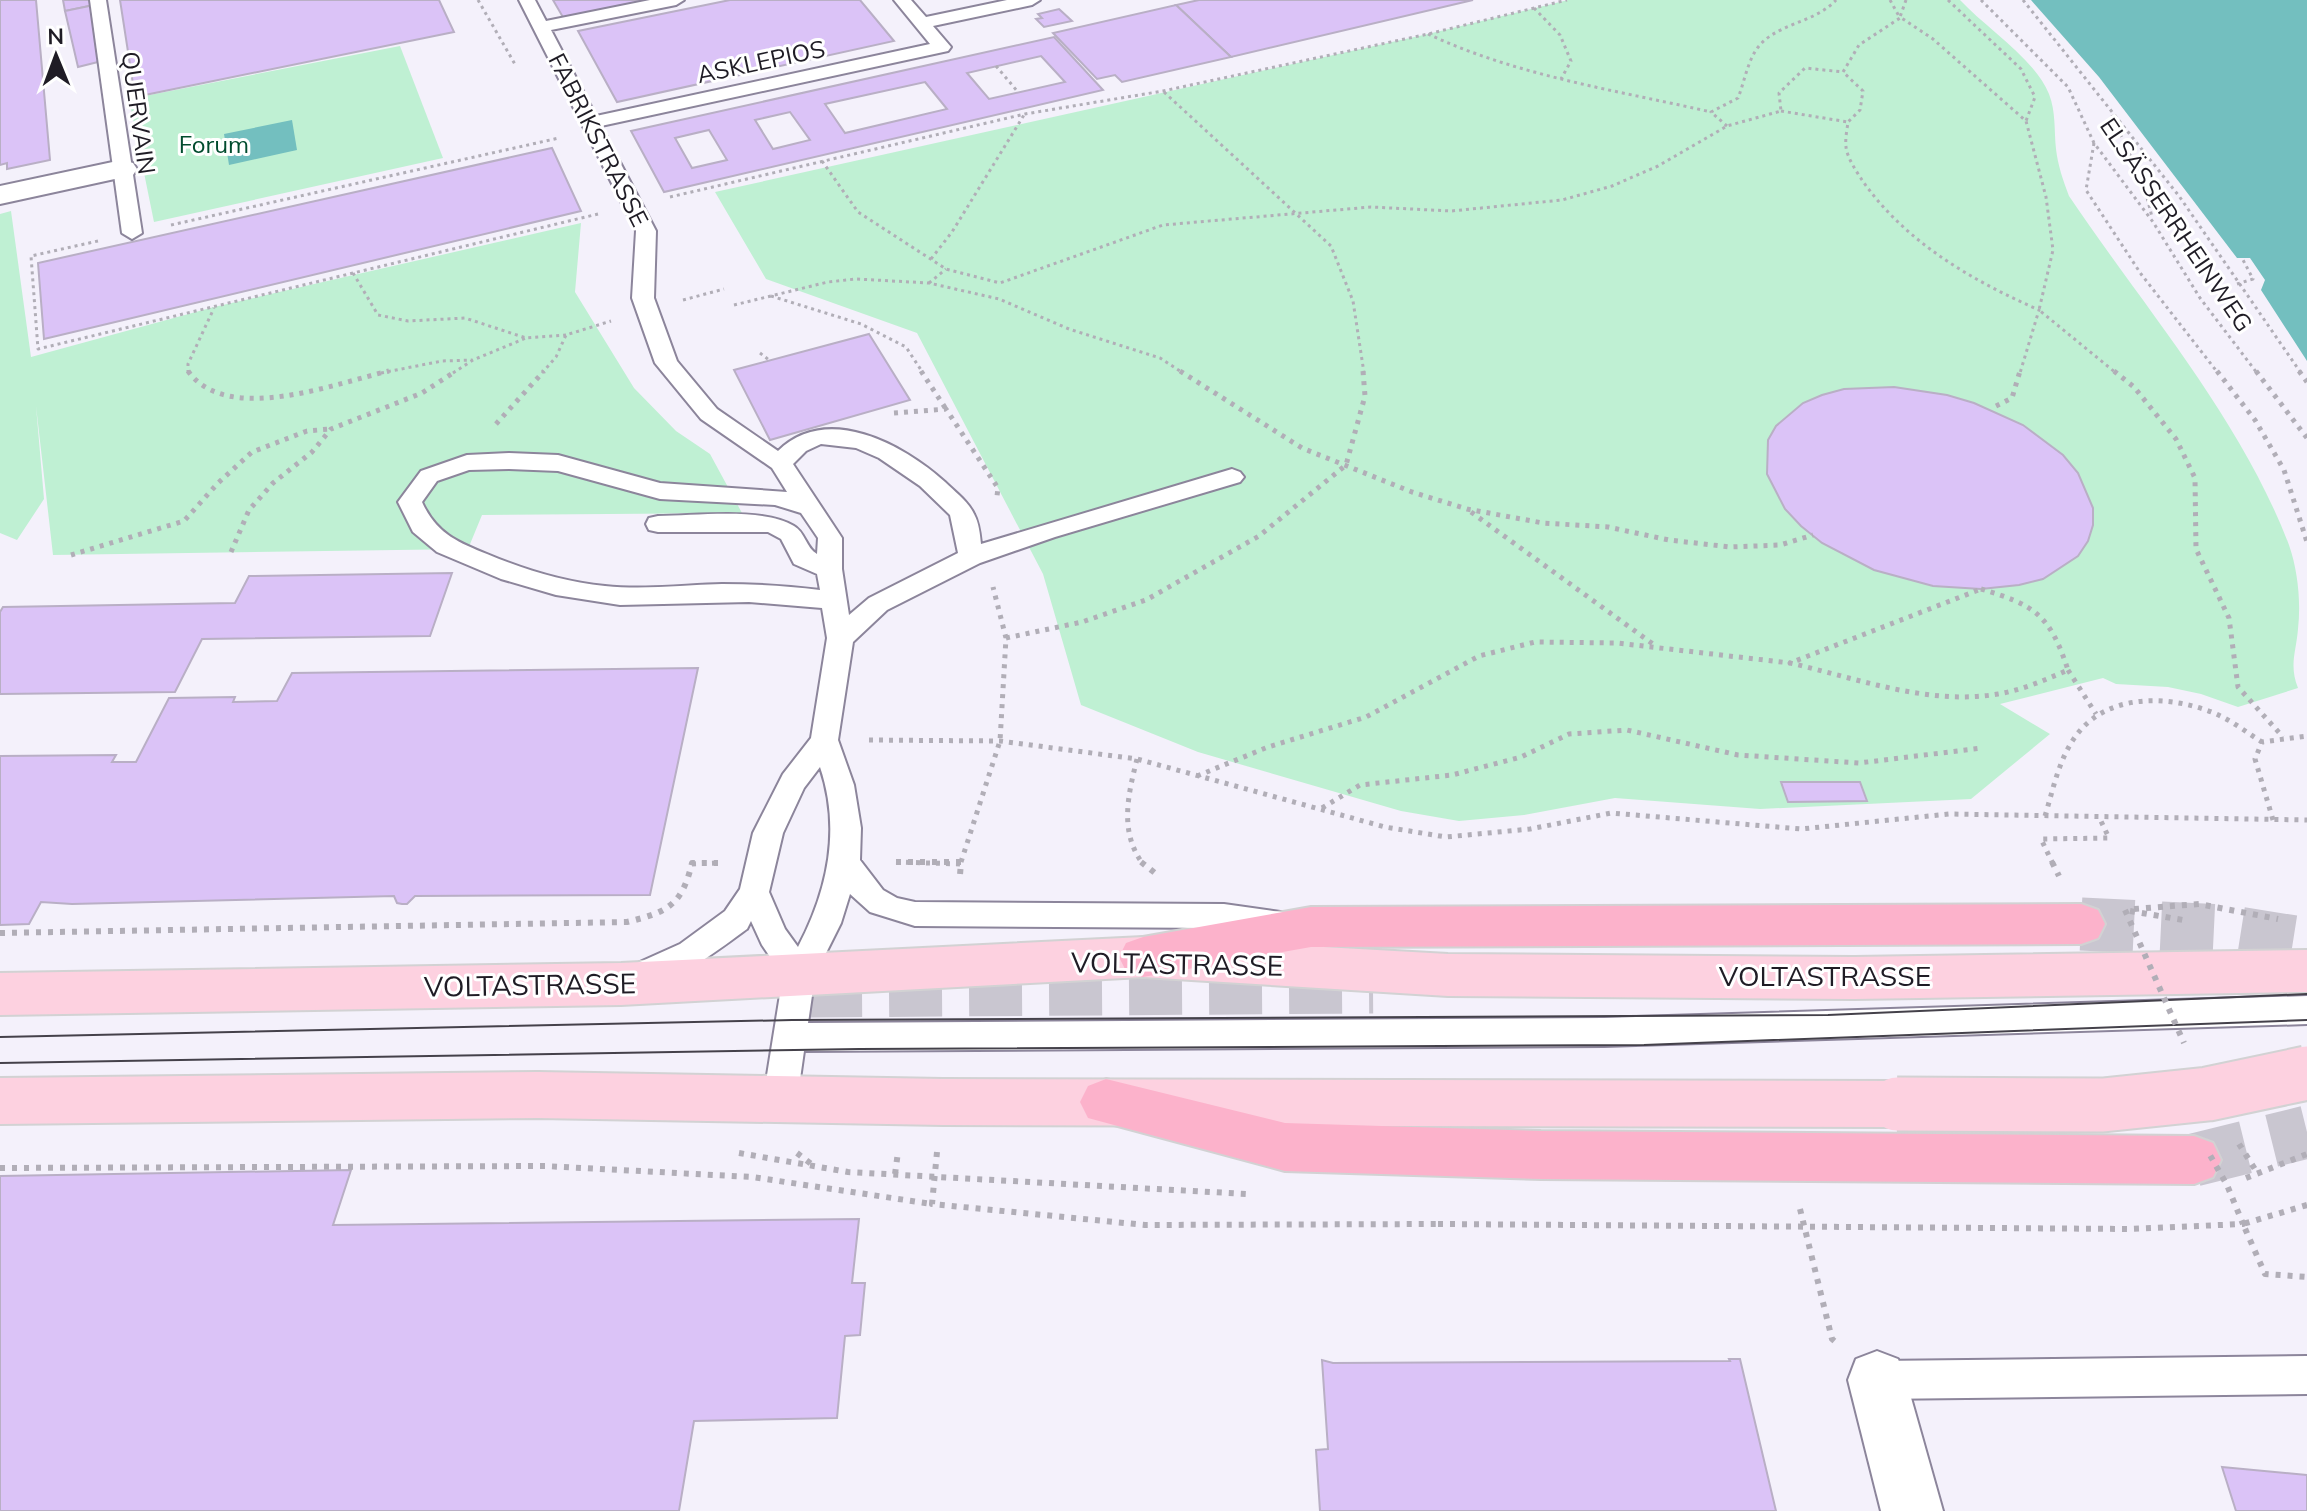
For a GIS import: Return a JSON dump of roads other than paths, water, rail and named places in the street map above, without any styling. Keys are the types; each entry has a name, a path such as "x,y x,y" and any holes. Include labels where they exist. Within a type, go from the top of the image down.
{"highway":[{"path":"1143,957 1311,927 2081,924"},
{"path":"1106,1102 1285,1147 1541,1155 2194,1160"}],"main road":[{"name":"VOLTASTRASSE","path":"0,994 621,984 1143,957 1448,975 1854,978 2161,992 2307,971"},
{"path":"0,1101 538,1095 780,1100 2103,1105 2208,1094 2307,1073"}],"street":[{"path":"0,195 122,169"},
{"path":"1877,1380 1912,1511"}],"lane":[{"name":"QUERVAIN","path":"98,0 132,233"},
{"name":"FABRIKSTRASSE","path":"527,0 646,231 643,298 666,363 709,414 780,463 830,538 829,569 840,638 824,740 793,782 768,833 754,892 736,920 715,938 691,953 621,984"},
{"path":"541,27 676,0"},
{"path":"902,0 921,23 1032,0"},
{"name":"ASKLEPIOS","path":"592,127 942,47 921,23"},
{"path":"780,463 789,451 819,436 866,440 924,474 963,514 971,557"},
{"path":"806,506 776,497 660,491 558,463 509,461 467,463 429,476 410,502 418,525 440,544 548,585 603,595 663,598 734,593 834,601"},
{"path":"840,638 878,604 971,557 1232,477"},
{"path":"658,524 772,524 790,534 803,558 829,569"},
{"name":"FABRIKSTRASSE","path":"780,1100 799,974 826,923 845,861 846,828 840,785 824,740"},
{"path":"845,861 862,890 878,905 915,914 1224,916 1311,927"},
{"path":"754,892 773,936 799,974"},
{"path":"791,1037 1588,1032 1831,1026 2161,992 2307,1010"},
{"path":"1877,1380 2307,1375"}],"water":[{"path":"2031,0 2307,0 2307,361 2261,290 2265,280 2250,258 2237,258 2099,77"},
{"path":"292,120 297,150 229,165 224,134"}],"tunnel":[{"path":"2081,924 2225,931 2307,944"},
{"path":"809,991 1373,987"},
{"path":"2194,1160 2307,1132"}],"tram line":[{"path":"0,1037 792,1020 1828,1015 2307,994"},
{"path":"0,1063 859,1049 1644,1045 2307,1020"}],"park label":[{"name":"Forum","path":"214,145"}]}
